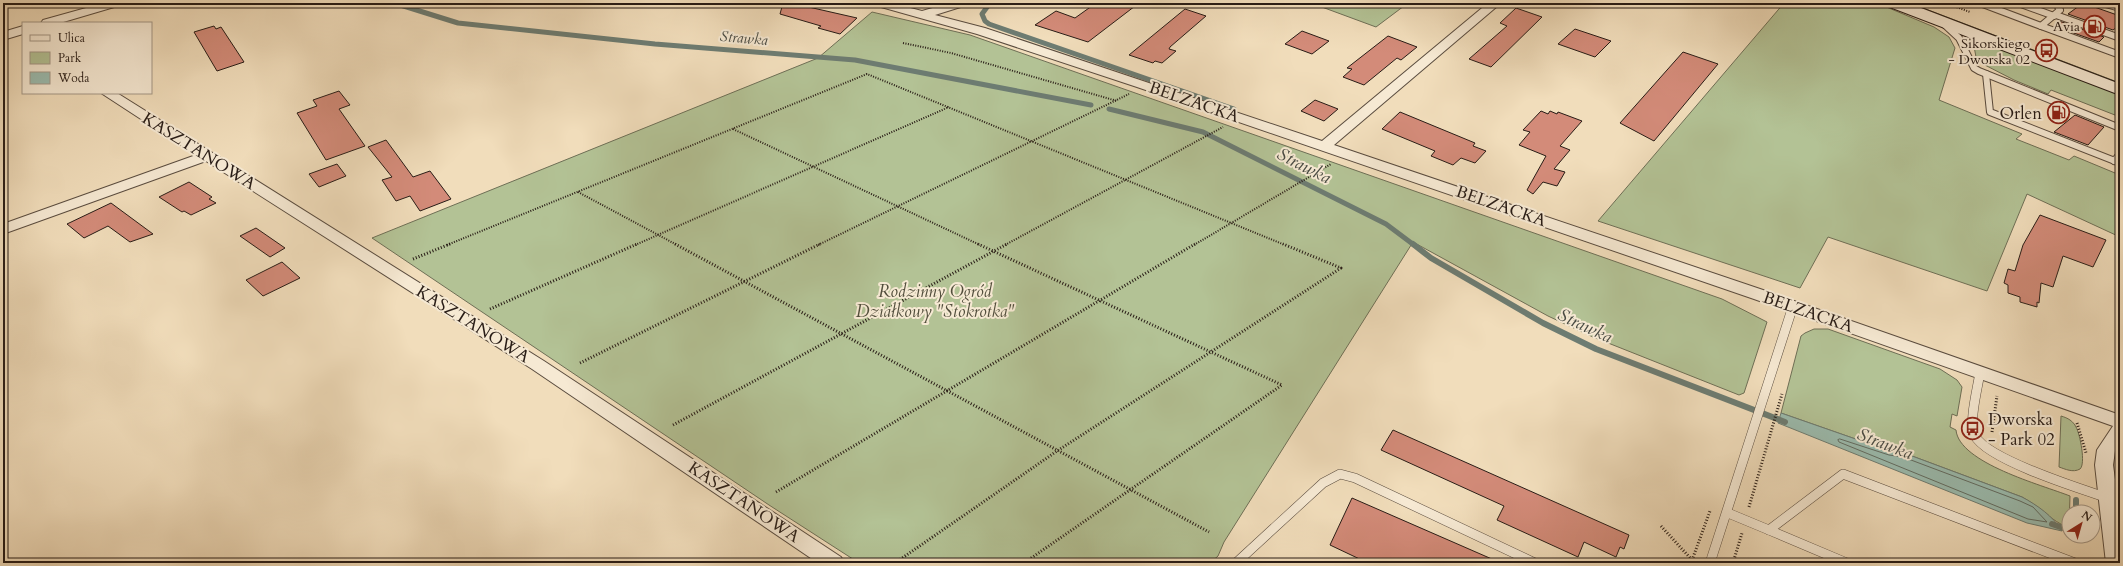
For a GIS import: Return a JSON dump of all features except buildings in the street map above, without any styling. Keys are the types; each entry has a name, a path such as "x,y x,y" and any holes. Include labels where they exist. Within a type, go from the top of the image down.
{"main road":[{"path":"1893,3 2120,90"},
{"path":"1922,3 2120,78"}],"street":[{"path":"50,22 117,3"},
{"name":"BELZACKA","path":"878,3 961,26 1142,84 1793,306 1979,380 2120,422"},
{"path":"1324,146 1495,3"},
{"path":"2102,3 2120,8"},
{"path":"921,16 956,4 961,26"},
{"name":"KASZTANOWA","path":"110,94 538,365 708,477 834,563"},
{"path":"3,229 172,170 207,156"},
{"path":"2116,563 2104,458 2110,442 2120,430"}],"lane":[{"path":"1980,3 2120,55"},
{"path":"2018,3 2120,38"},
{"path":"2041,26 2055,16 2060,10 2056,3"},
{"path":"1940,21 1961,41 1974,68 2120,128"},
{"path":"1986,74 1990,112 2117,162 2120,154"},
{"path":"1710,563 1728,512 1793,306"},
{"path":"1979,380 1973,429 1976,438 1986,448 2005,459 2108,498"},
{"path":"1236,563 1323,483 1340,474 1355,478 1536,563"},
{"path":"1769,530 1842,474 2075,563"},
{"path":"1728,512 1847,563"}],"path":[{"path":"903,43 951,53 1117,101"},
{"path":"413,259 867,74 1341,268 1057,451 895,563"},
{"path":"580,363 897,206 1034,142 1133,92"},
{"path":"490,308 949,107"},
{"path":"733,129 1098,301 1282,385 1024,563"},
{"path":"673,425 1217,131"},
{"path":"776,492 1332,163"},
{"path":"577,192 840,335 1209,532"},
{"path":"1979,380 1998,394 1991,436"},
{"path":"1733,563 1782,392"},
{"path":"2075,422 2082,435 2087,460"},
{"path":"1662,526 1692,560"}],"green space":[{"path":"1311,3 1408,3 1376,27"},
{"path":"1784,3 1877,3 1934,27 1949,37 1955,48 1939,100 2022,134 2016,139 2069,160 2074,156 2115,173 2120,172 2120,237 2027,194 1987,291 1828,237 1800,288 1598,221"},
{"path":"1903,3 1910,3 2120,83 2120,86"},
{"name":"Rodzinny Ogród Działkowy \"Stokrotka\"","path":"872,12 970,35 1722,299 1767,322 1744,393 1739,395 1593,337 1548,316 1413,242 1224,542 1218,556 1210,563 859,563 769,505 372,238 818,58"},
{"path":"1973,41 1984,42 2120,95 2120,117 2051,90 2048,94 2014,80 1981,63 1976,57"},
{"path":"1814,329 1828,329 1940,369 1957,380 1962,387 1957,416 1952,414 1950,427 1956,430 1961,442 1971,453 1986,462 2022,479 2070,496 2070,504 2061,504 2061,524 2022,497 1904,453 1890,451 1781,413 1801,336"},
{"path":"2061,416 2073,423 2079,436 2082,449 2082,466 2080,469 2075,471 2059,467"}],"water":[{"path":"1781,413 1890,451 1904,453 2022,497 2044,511 2054,520 2061,531 2027,523 1778,423"}],"waterway":[{"name":"Strawka","path":"394,3 458,23 655,44 855,60 1091,105"},
{"path":"990,3 982,14 985,21 989,24 1234,109"},
{"name":"Strawka","path":"1109,109 1203,132 1386,224 1414,245"},
{"name":"Strawka","path":"1413,244 1431,258 1543,323 1596,349 1785,422"},
{"name":"Strawka","path":"2052,524 2061,527"}],"place":[{"name":"Avia","path":"2095,26"},
{"name":"Sikorskiego - Dworska 02","path":"2046,51"},
{"name":"Orlen","path":"2058,113"},
{"name":"Dworska - Park 02","path":"1973,429"}]}
